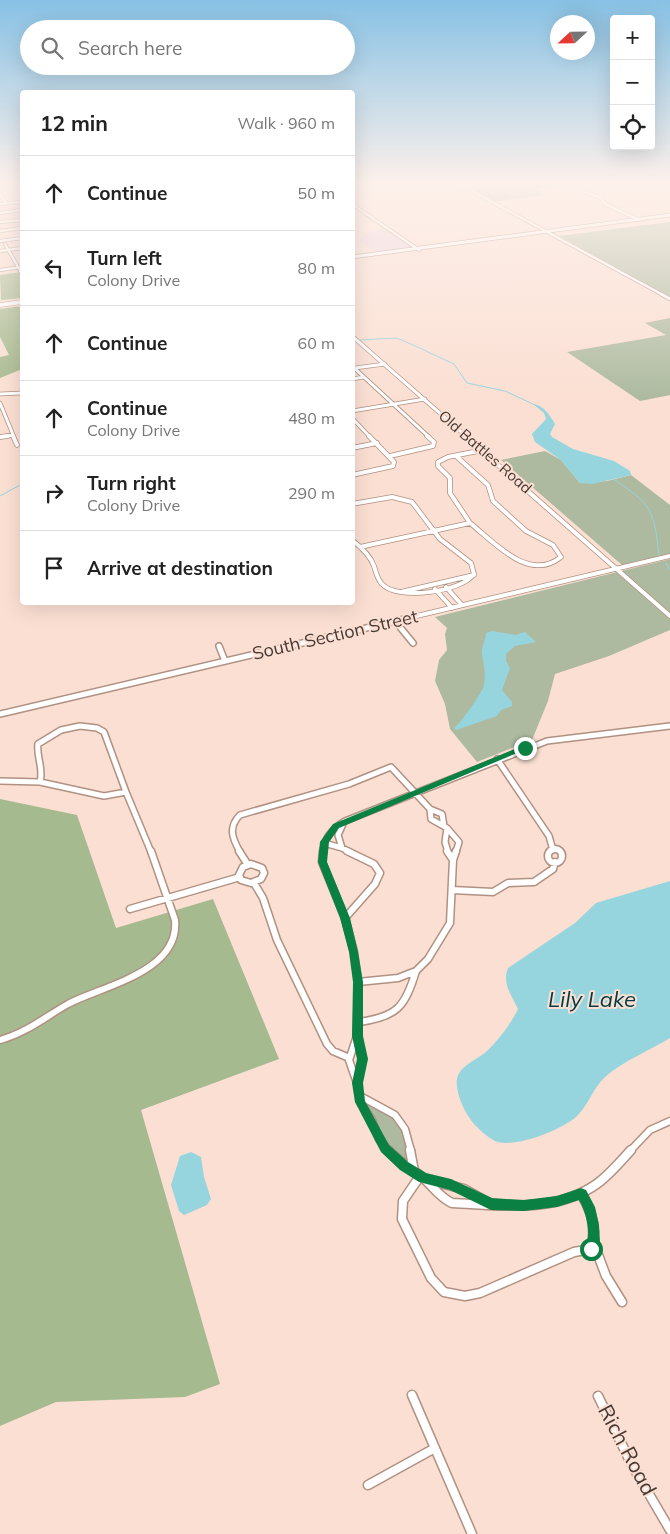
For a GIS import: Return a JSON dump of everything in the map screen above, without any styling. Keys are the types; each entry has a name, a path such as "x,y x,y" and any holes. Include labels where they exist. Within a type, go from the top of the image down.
{"main road":[{"path":"355,258 370,256"},
{"path":"0,303 20,300"}],"street":[{"path":"13,256 20,267"},
{"path":"588,256 670,300"},
{"path":"0,270 20,269"},
{"name":"Old Battles Road","path":"355,339 670,616"},
{"path":"355,367 385,364"},
{"path":"355,368 434,444 428,449 390,456"},
{"path":"355,378 364,377"},
{"path":"0,394 20,393"},
{"path":"355,411 425,399"},
{"path":"0,403 2,414 17,445"},
{"path":"355,421 394,462 391,467 355,474"},
{"path":"0,437 13,435"},
{"path":"355,447 377,443"},
{"path":"456,456 488,485 490,497 526,531 552,545 561,557 555,562 542,566 522,564 470,523 450,493 450,478 438,464 441,459 483,450"},
{"path":"355,503 388,497 407,500 418,507 447,546 471,563 475,571 474,575 467,582 446,587 398,592 381,583 372,560 355,543"},
{"path":"360,547 470,523"},
{"name":"South Section Street","path":"0,714 670,556"},
{"path":"436,587 474,575"},
{"path":"436,587 452,608"},
{"path":"446,587 462,605"},
{"path":"395,621 413,643"},
{"path":"219,646 225,661"},
{"path":"0,1040 34,1026 71,1002 123,983 153,964 172,940 176,929 176,921 169,898 104,732 96,727 86,725 51,733 38,744 38,753 44,771 40,782"},
{"path":"670,726 548,741 496,759 336,826 324,843 322,862 345,918 354,952 358,982 357,1036 362,1059 357,1083 358,1094 364,1110 385,1149 404,1166 419,1175 442,1198 452,1203 533,1205 557,1202 581,1194 616,1168 650,1130 670,1121"},
{"path":"496,759 548,836 553,850"},
{"path":"248,865 231,829 235,819 245,813 349,784 391,767 430,809 442,814 445,827 443,844 453,860"},
{"path":"0,781 40,782 104,796 126,792"},
{"path":"358,1022 380,1020 391,1016 402,1008 416,971 428,959 450,923 453,860 458,842 445,827 431,819 430,809"},
{"path":"342,848 338,836 345,822"},
{"path":"324,843 342,848 374,864 380,873 376,883 350,909 345,918"},
{"path":"553,850 559,851 564,856 560,861 555,862 547,856 553,850"},
{"path":"452,890 493,892 508,883 534,882 554,869 555,862"},
{"path":"248,865 258,866 263,870 261,879 254,882 244,881 240,877 241,869 248,865"},
{"path":"130,910 240,877"},
{"path":"254,882 263,898 278,940 327,1044 333,1051 347,1058"},
{"path":"358,982 389,979 416,971"},
{"path":"357,1036 347,1058 348,1065 357,1083"},
{"path":"358,1094 369,1104 387,1109 399,1119 409,1137 419,1175 404,1198 401,1217 434,1285 446,1295 464,1297 480,1293 574,1252 591,1249"},
{"path":"419,1175 451,1184 491,1204"},
{"path":"581,1194 589,1207 593,1225 594,1242 591,1249"},
{"path":"591,1249 598,1255 606,1276 622,1302"},
{"path":"412,1395 472,1534"},
{"name":"Rich Road","path":"598,1396 632,1464 670,1530"},
{"path":"368,1485 435,1448"}],"green space":[{"path":"595,256 670,256 670,297"},
{"path":"20,272 20,298 1,300 0,275"},
{"path":"20,306 20,370 0,378 0,357 9,355 0,337 0,309"},
{"path":"670,318 670,395 640,401 567,352 666,335 645,323"},
{"path":"545,451 561,460 580,483 607,481 631,475 670,505 670,554 622,565 501,460"},
{"path":"670,559 670,630 609,656 555,674 548,701 532,740 477,762 450,729 445,704 435,681 439,660 447,650 445,634 447,628 435,617"},
{"path":"0,799 77,815 116,928 213,899 279,1059 141,1110 220,1384 185,1397 56,1402 0,1426"},
{"path":"366,1105 387,1113 394,1118 406,1140 410,1162 406,1164 381,1138 380,1132 365,1108"}],"water":[{"path":"533,404 543,408 555,424 550,434 552,437 573,449 614,461 630,471 631,475 592,484 580,483 561,460 535,442 532,434 546,419 544,413"},
{"path":"492,631 516,635 525,632 536,642 515,646 506,654 506,661 510,668 502,690 512,702 512,706 501,710 497,716 456,730 454,728 466,715 483,688 485,674 482,649 486,633"},
{"name":"Lily Lake","path":"670,881 670,1038 612,1071 597,1086 580,1113 560,1127 537,1137 514,1142 503,1143 489,1138 467,1115 459,1097 457,1079 461,1070 487,1051 496,1041 518,1009 507,984 506,974 508,968 575,923 596,903"},
{"path":"191,1152 201,1157 204,1177 211,1199 207,1205 184,1215 179,1211 171,1185 180,1156"}],"waterway":[{"path":"360,340 395,338 402,340 454,364 467,383 505,391 535,405"},
{"path":"612,478 636,495 649,509 655,528 659,557"},
{"path":"0,496 20,485"},
{"path":"666,563 670,570"}],"route":[{"path":"525,748 414,792 336,826 324,842 322,862 345,918 354,952 358,982 357,1036 362,1059 357,1083 358,1094 360,1102 372,1120 385,1149 404,1166 423,1178 451,1184 491,1204 524,1206 557,1202 581,1194 589,1207 593,1225 594,1242 591,1249"}]}
